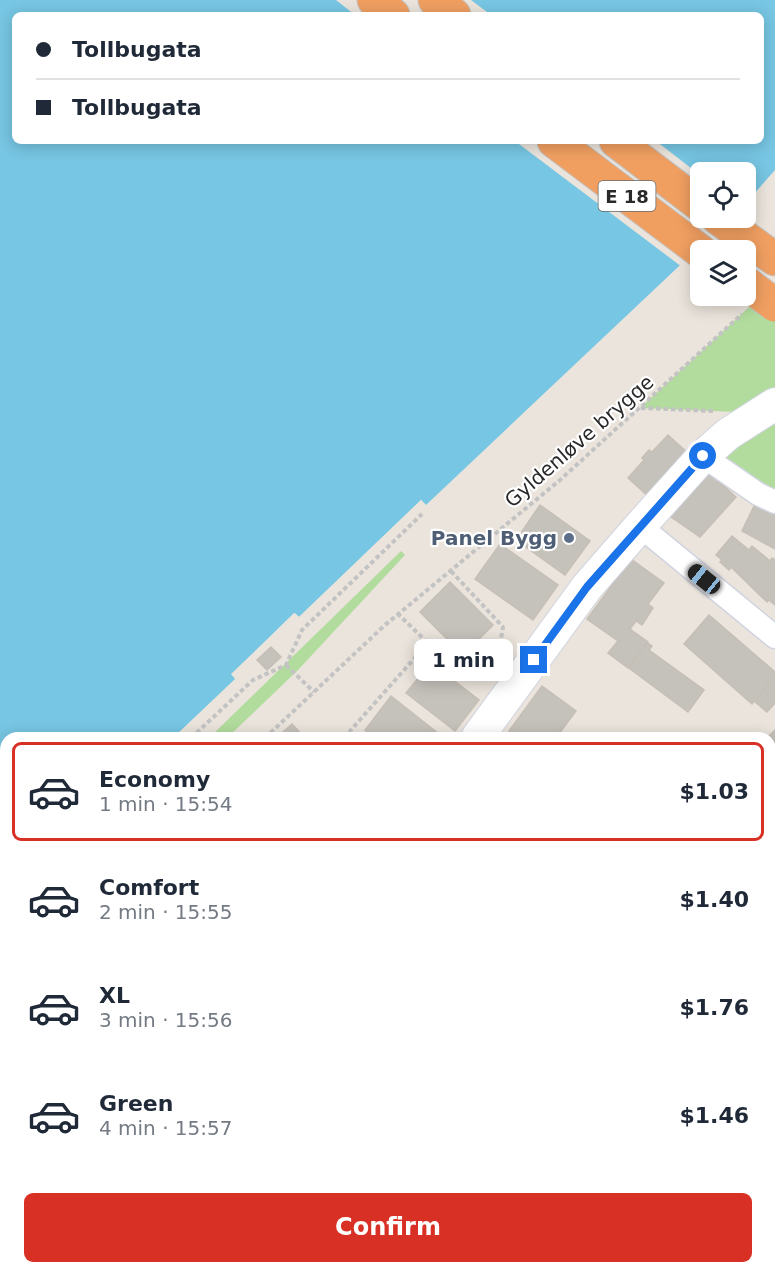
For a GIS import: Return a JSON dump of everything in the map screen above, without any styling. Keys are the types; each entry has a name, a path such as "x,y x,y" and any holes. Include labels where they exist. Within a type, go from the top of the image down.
{"highway":[{"path":"374,0 389,12"},
{"path":"435,0 449,12"},
{"name":"E 18","path":"558,144 690,243"},
{"name":"E 18","path":"620,144 690,197"},
{"path":"732,228 775,259"}],"main road":[{"path":"481,732 587,587 640,526 703,456 728,434 775,404"}],"street":[{"path":"703,456 758,494 775,502"},
{"path":"640,526 775,637"}],"path":[{"name":"Gyldenløve brygge","path":"271,732 398,614 552,487 757,298"},
{"path":"640,408 717,411"},
{"path":"197,732 253,680 286,665 302,630 422,514"},
{"path":"451,571 503,627 501,639"},
{"path":"351,732 428,643 398,614"},
{"path":"286,665 314,692"}],"green space":[{"path":"775,283 775,392 738,412 640,408 750,306 756,306 756,301"},
{"path":"775,416 775,495 721,462 757,427"},
{"path":"401,551 405,555 298,670 233,732 215,732"}],"water":[{"path":"0,0 775,0 775,170 756,192 756,162 690,162 690,228 719,228 707,240 690,240 690,256 426,505 421,500 299,617 294,613 232,674 236,679 179,732 0,732"}],"pier":[{"path":"336,0 471,0 487,12 351,12"},
{"path":"519,144 660,144 690,167 690,228 723,228 711,240 690,240 690,259 682,267"},
{"path":"421,500 428,507 425,508 421,504 301,619 298,620 295,617 236,674 238,681 184,732 179,732 235,679 231,674 295,613 299,617"}],"building":[{"path":"668,435 689,454 649,497 628,478 644,460 642,458 649,450 652,452"},
{"path":"706,470 736,497 700,537 667,514"},
{"path":"756,502 775,512 775,549 742,531"},
{"path":"540,505 590,541 565,575 516,540"},
{"path":"732,536 749,550 752,546 770,561 772,558 775,560 775,605 769,600 767,602 731,567 729,570 720,562 722,560 716,555"},
{"path":"500,544 558,585 533,620 475,579"},
{"path":"631,559 664,583 648,604 653,608 642,625 636,621 630,629 648,642 628,668 608,653 618,641 587,619"},
{"path":"450,582 493,625 463,655 420,612"},
{"path":"709,615 775,672 775,677 752,704 684,644"},
{"path":"647,643 652,646 649,650 704,690 688,712 629,668"},
{"path":"271,647 281,657 267,670 257,660"},
{"path":"431,663 479,700 455,731 406,693"},
{"path":"775,677 775,703 767,712 754,701"},
{"path":"542,686 576,711 560,732 509,731"},
{"path":"391,696 436,732 368,732 365,730"},
{"path":"292,724 299,732 283,732"}],"place":[{"name":"Panel Bygg","path":"569,538"}],"route":[{"path":"534,660 587,587 703,456"}]}
